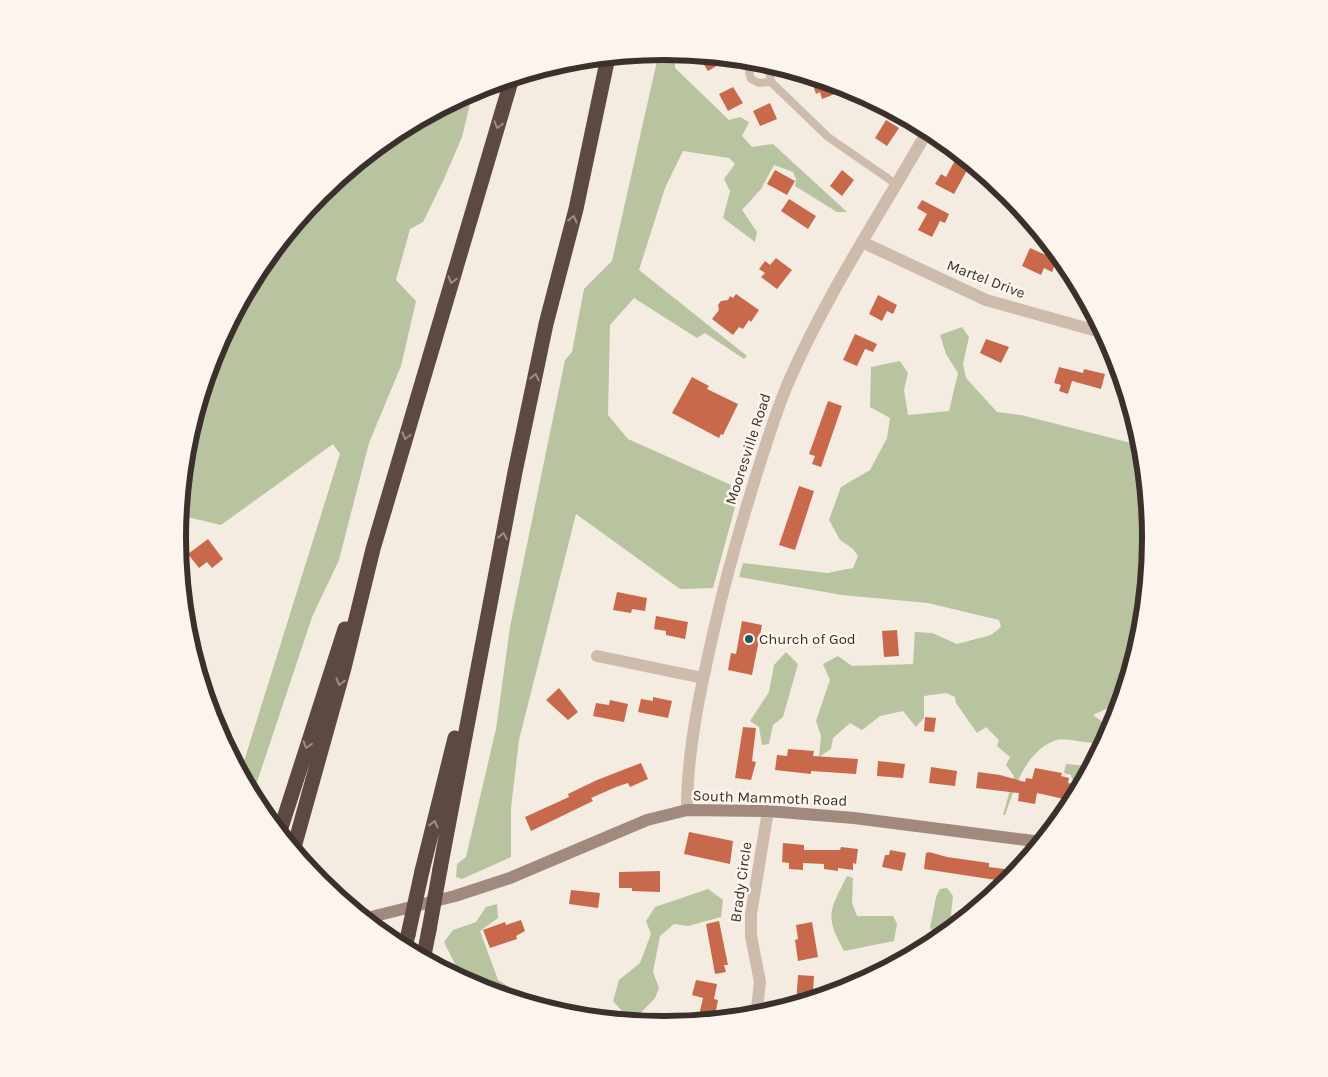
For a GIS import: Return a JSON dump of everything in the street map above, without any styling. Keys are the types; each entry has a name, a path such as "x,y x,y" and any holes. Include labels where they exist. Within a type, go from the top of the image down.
{"highway":[{"path":"424,953 493,584 546,324 576,209 607,64"},
{"path":"295,843 344,668 373,549 510,85"},
{"path":"281,826 328,678 373,549"},
{"path":"406,941 493,584"}],"main road":[{"name":"South Mammoth Road","path":"372,917 455,896 510,878 647,820 687,810 768,811 854,818 1035,841"}],"street":[{"name":"Mooresville Road","path":"687,810 687,784 703,678 736,538 776,415 804,347 862,242 924,137"},
{"name":"Martel Drive","path":"862,242 986,300 1095,330"},
{"path":"597,656 703,678"},
{"name":"Brady Circle","path":"757,1008 760,982 751,936 750,914 768,811"}],"lane":[{"path":"771,82 828,137 896,184"}],"green space":[{"path":"657,60 675,60 675,68 729,120 740,117 749,122 742,136 752,147 773,144 847,212 837,212 795,186 796,179 793,172 774,165 761,189 742,210 757,232 755,242 723,218 730,191 724,179 735,164 729,158 683,151 665,188 639,270 747,356 744,359 705,333 697,338 634,298 610,325 608,415 628,439 740,489 713,588 680,589 576,514 519,740 511,808 511,857 462,879 456,877 457,864 466,857 496,729 510,627 565,360 572,352 584,289 612,261"},
{"path":"471,101 462,137 444,179 423,222 410,229 396,280 416,301 401,366 369,443 339,560 312,617 255,787 243,765 340,454 333,444 221,525 187,517 190,476 195,445 211,385 222,355 250,299 284,247 304,223 349,179 398,141 452,109"},
{"path":"962,327 969,337 963,364 966,378 997,412 1021,415 1133,443 1138,476 1142,538 1138,601 1126,662 1112,706 1093,715 1105,724 1093,749 1095,743 1059,739 1045,745 1036,753 1017,782 1005,815 1003,815 1014,776 1006,765 1010,757 997,746 999,740 986,727 977,733 956,703 955,697 946,693 924,696 924,718 916,727 903,711 880,716 862,730 850,723 833,738 831,749 819,757 821,736 816,721 830,680 823,664 838,656 852,666 913,664 915,632 932,633 957,644 991,635 1001,627 999,620 928,603 842,595 739,577 743,563 827,573 853,568 858,556 853,549 840,540 829,520 841,487 870,470 887,438 890,418 870,407 871,367 900,361 908,373 904,390 908,415 949,411 958,373 946,354 940,335"},
{"path":"786,652 798,664 783,717 773,725 769,744 762,745 759,727 750,721 769,692 774,665"},
{"path":"1066,764 1085,766 1077,780 1072,779 1071,775 1064,773"},
{"path":"847,876 853,878 852,903 857,916 893,916 897,924 894,941 844,951 834,929 832,913 833,905"},
{"path":"947,888 953,896 950,921 935,932 930,928 936,897 940,889"},
{"path":"708,889 723,900 721,917 688,926 674,924 660,936 653,972 659,988 655,998 638,1016 626,1015 613,1001 619,980 640,963 651,934 646,921 655,907"},
{"path":"497,904 498,918 480,931 498,980 521,995 455,969 456,966 444,942 453,930 476,922 486,907"}],"building":[{"path":"702,62 721,63 708,71"},
{"path":"812,83 838,93 822,99 820,92 816,94"},
{"path":"733,87 743,103 728,111 719,94"},
{"path":"770,103 777,119 760,126 753,111"},
{"path":"886,120 899,128 887,146 875,138"},
{"path":"956,159 967,169 954,194 935,184 941,174 946,177"},
{"path":"775,170 795,181 787,195 767,184"},
{"path":"842,170 854,180 842,196 830,186"},
{"path":"789,199 816,216 808,229 781,211"},
{"path":"922,200 949,214 945,223 940,221 932,237 918,230 927,214 917,208"},
{"path":"1030,248 1051,257 1055,264 1052,272 1044,268 1041,275 1022,266"},
{"path":"776,258 792,270 777,289 761,277 765,273 759,269 765,261 770,265"},
{"path":"736,294 759,310 751,322 749,320 743,329 739,327 733,335 712,319 719,310 718,305 721,301 728,300 730,296 733,298"},
{"path":"878,295 897,305 893,314 887,311 882,321 869,314"},
{"path":"855,334 877,344 873,352 865,349 857,366 843,360"},
{"path":"986,339 1009,347 1001,363 980,353"},
{"path":"1059,367 1083,373 1084,369 1105,374 1101,389 1072,381 1068,394 1059,391 1061,385 1054,383"},
{"path":"692,377 709,386 707,389 738,404 723,435 721,434 719,438 672,413"},
{"path":"828,401 842,406 821,467 812,464 815,456 809,454"},
{"path":"799,486 814,491 795,550 779,545"},
{"path":"208,539 223,559 212,568 207,562 199,568 188,554"},
{"path":"617,592 647,598 645,611 632,609 631,613 613,610"},
{"path":"656,616 688,622 685,639 666,635 666,631 654,629"},
{"name":"Church of God","path":"742,621 762,625 752,675 728,670 731,653 736,654"},
{"path":"897,630 899,656 884,657 882,631"},
{"path":"559,688 578,712 568,720 546,700"},
{"path":"653,697 672,701 668,718 638,712 641,699 653,701"},
{"path":"610,700 628,704 624,722 593,716 596,703 609,705"},
{"path":"925,717 936,718 934,732 924,731"},
{"path":"743,727 756,728 752,761 756,762 751,780 735,778"},
{"path":"788,749 814,751 813,756 858,759 856,774 811,771 811,774 775,770 777,755 787,756"},
{"path":"878,761 905,764 903,778 877,776"},
{"path":"641,763 648,779 630,787 628,783 616,787 591,798 593,801 531,831 525,817 569,797 568,794 597,780"},
{"path":"931,767 957,771 955,786 929,783"},
{"path":"1035,768 1062,773 1061,776 1069,778 1068,783 1074,784 1065,799 1037,793 1035,804 1018,801 1019,793 976,788 978,772 1000,775 1025,782 1026,778 1032,779"},
{"path":"689,832 733,841 730,864 684,854"},
{"path":"783,843 804,845 804,850 840,850 841,847 858,849 856,864 853,863 853,870 838,868 838,871 824,869 824,864 803,863 803,870 789,869 789,863 782,862"},
{"path":"890,850 906,853 902,871 882,867 885,855 889,855"},
{"path":"926,853 989,863 989,867 1009,870 998,880 924,869"},
{"path":"660,871 660,892 632,891 632,888 619,888 619,872"},
{"path":"571,890 600,893 598,908 569,904"},
{"path":"521,920 525,931 516,936 517,939 490,948 483,930 505,922 506,925"},
{"path":"719,921 728,965 724,965 726,972 715,974 706,924"},
{"path":"812,922 818,957 798,961 795,940 798,939 796,925"},
{"path":"798,975 814,976 813,992 817,992 796,998"},
{"path":"696,980 717,984 714,999 718,1000 715,1014 699,1016 703,998 692,995"}],"place":[{"name":"Church of God","path":"749,639"}]}
